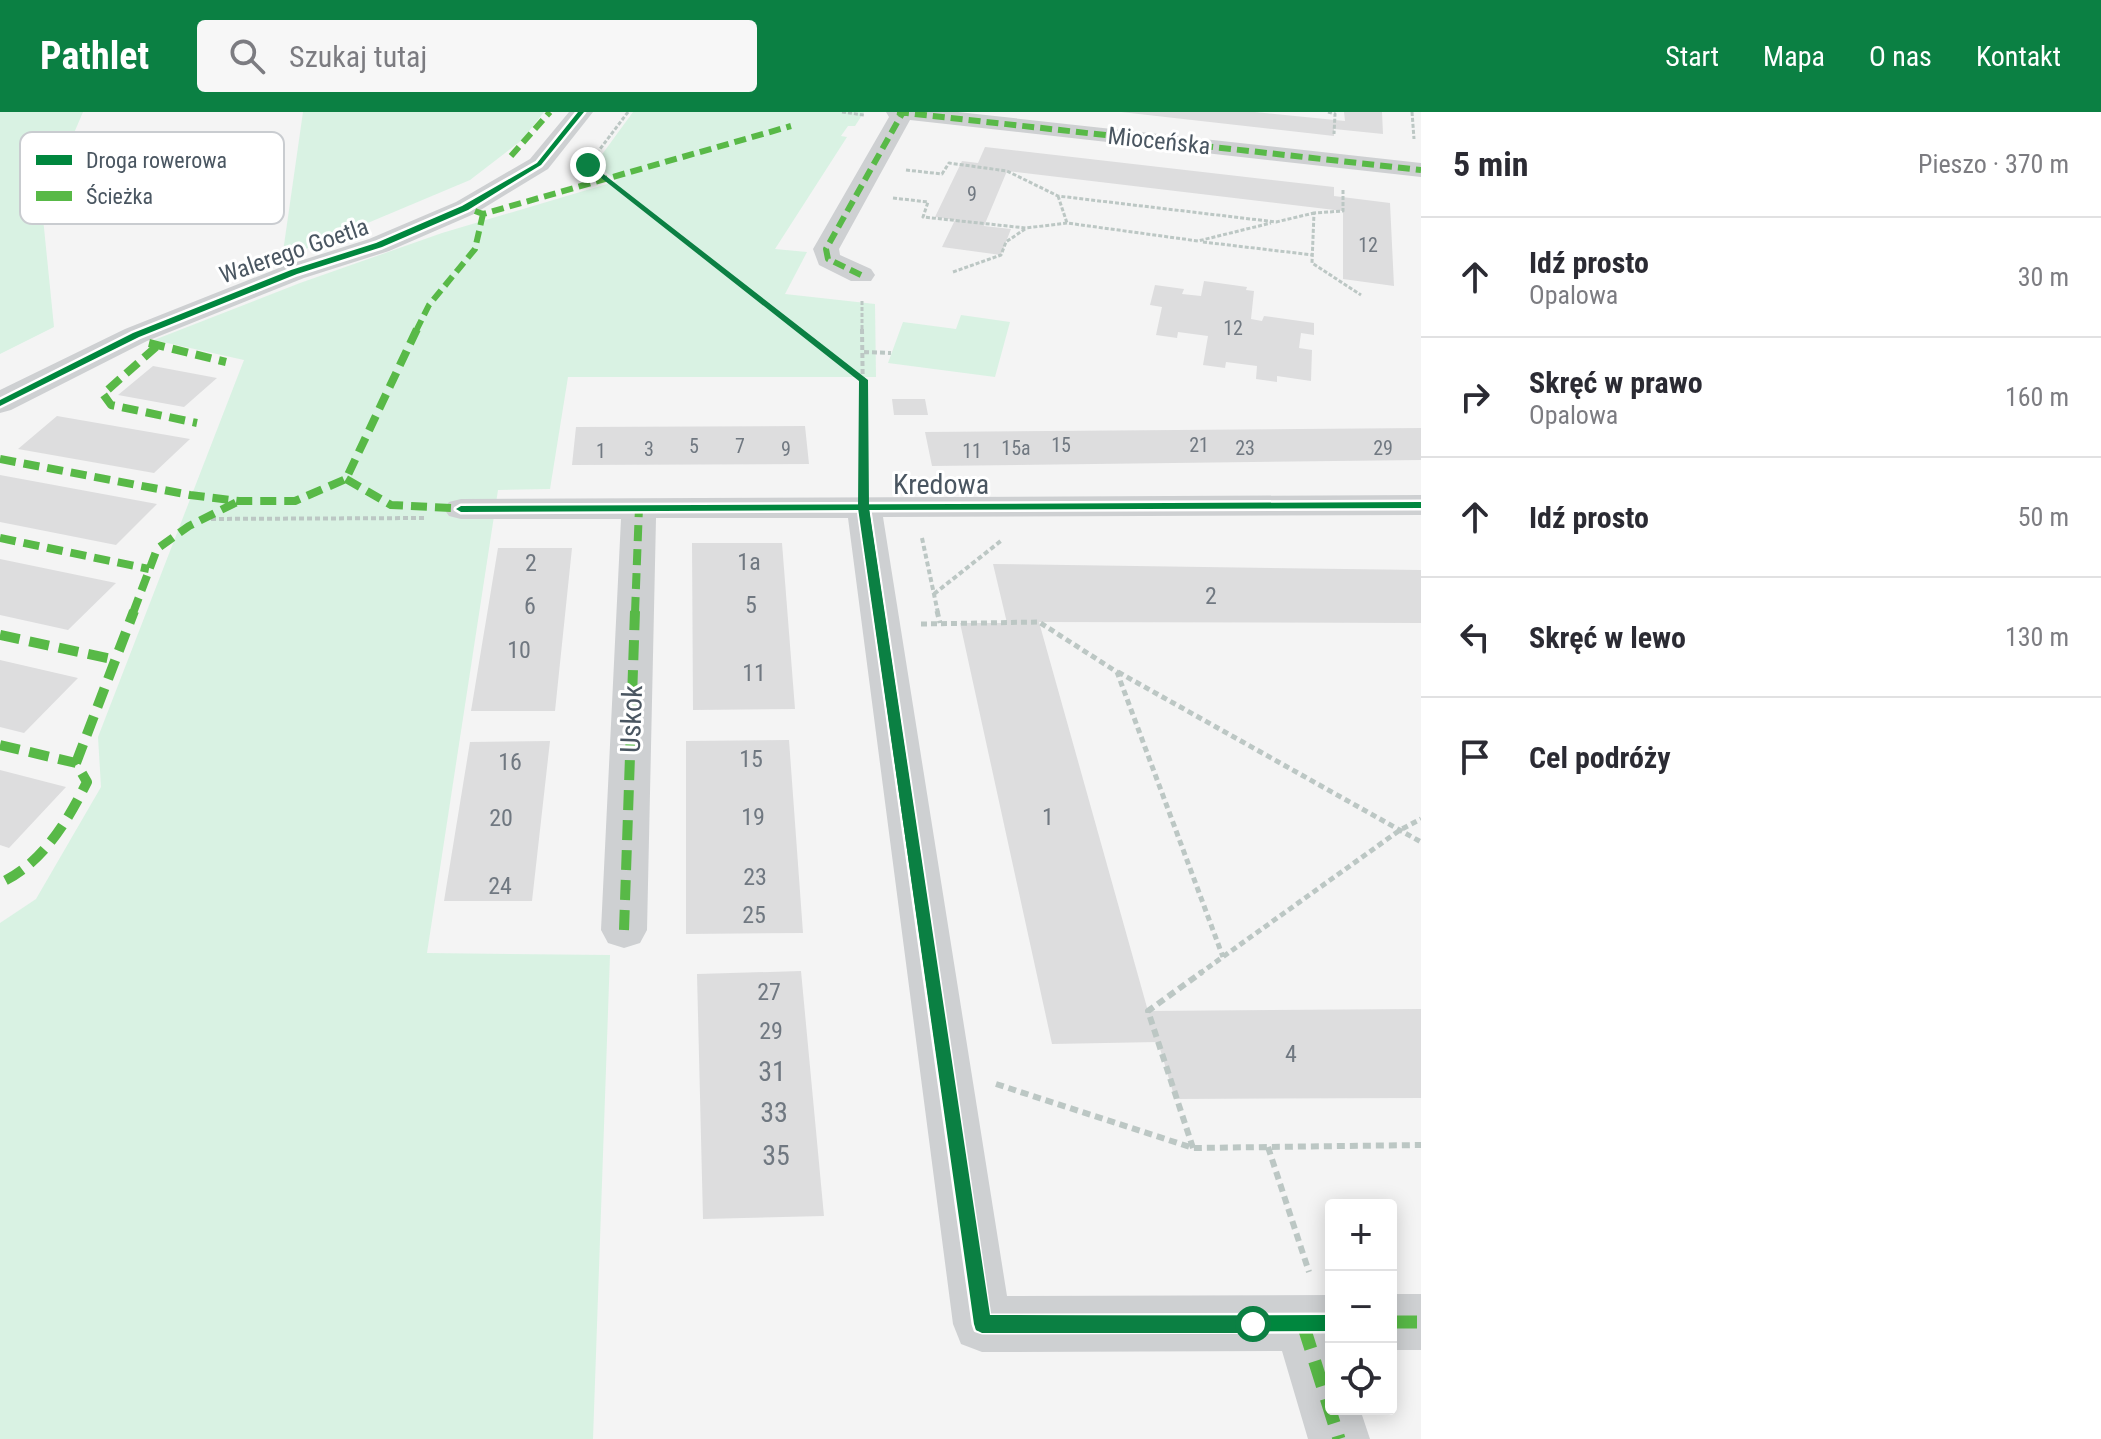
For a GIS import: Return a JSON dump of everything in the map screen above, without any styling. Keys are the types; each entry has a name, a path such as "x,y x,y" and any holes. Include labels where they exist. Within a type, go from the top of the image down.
{"street":[{"name":"Walerego Goetla","path":"0,403 136,335 294,272 379,245 465,208 539,164 581,112"},
{"name":"Mioceńska","path":"901,112 1421,170"},
{"path":"861,275 828,259 826,249 901,112"},
{"name":"Kredowa","path":"461,509 1421,505"},
{"name":"Uskok","path":"624,930 639,507"},
{"path":"864,508 982,1324 1320,1324 1339,1439"},
{"path":"1397,1322 1421,1322"}],"path":[{"path":"628,112 588,165 864,380"},
{"path":"906,170 942,174 949,163 1007,171 1058,196 1276,222"},
{"path":"1198,241 1314,213 1343,211 1343,187"},
{"path":"1058,196 1067,223"},
{"path":"893,198 928,202 923,217 1026,228 1067,223 1313,255"},
{"path":"1314,213 1312,263 1361,295"},
{"path":"953,272 1001,255 1006,242 1026,228"},
{"path":"861,275 864,508"},
{"path":"864,352 891,353"},
{"path":"203,519 428,517 461,509"},
{"path":"934,594 1012,533"},
{"path":"881,624 1039,622 1117,672 1421,842"},
{"path":"1117,672 1223,957"},
{"path":"1193,1148 1148,1011 1400,830 1421,819"},
{"path":"945,1068 1193,1148 1421,1145"},
{"path":"1268,1147 1320,1324"}],"green space":[{"path":"0,112 83,112 74,132 20,132 20,224 44,224 54,327 0,354"},
{"path":"303,112 544,112 522,140 470,180 282,259"},
{"path":"633,112 864,112 855,126 848,126 841,136 847,137 775,249 807,252 785,294 875,304 876,377 568,377 550,489 498,490 427,953 610,955 593,1439 0,1439 0,923 36,899 101,787 98,737 244,360 154,340 300,283 442,233 617,181 595,164"},
{"path":"961,315 1010,322 995,377 888,363 903,322 956,329"}],"building":[{"path":"1121,112 1255,112 1345,121 1344,112 1382,112 1383,134 1334,129 1334,136"},
{"path":"985,147 1334,187 1334,196 1390,203 1394,286 1343,279 1343,211 1007,171 984,226 1011,229 1001,255 942,247 955,220 935,217 962,161 978,163"},
{"path":"1204,281 1247,287 1246,290 1254,291 1251,319 1262,321 1264,316 1314,323 1314,335 1301,333 1299,348 1312,350 1311,381 1277,376 1277,382 1256,379 1257,366 1226,362 1225,368 1203,365 1208,336 1178,332 1177,338 1156,335 1162,307 1150,305 1155,285 1184,289 1182,294 1201,296"},
{"path":"153,366 217,378 184,407 118,395"},
{"path":"892,399 925,399 928,415 894,415"},
{"path":"57,416 190,439 154,473 18,449"},
{"path":"805,426 809,464 572,465 576,427"},
{"path":"1421,428 1421,460 932,466 925,432"},
{"path":"0,475 157,504 116,545 0,522"},
{"path":"692,543 782,543 795,709 693,710"},
{"path":"498,548 572,548 555,711 471,711"},
{"path":"0,559 116,583 68,630 0,615"},
{"path":"993,564 1421,570 1421,623 1039,622 1148,1011 1421,1009 1421,1098 1175,1099 1158,1042 1052,1044 960,623 1007,623"},
{"path":"0,660 78,678 24,733 0,727"},
{"path":"789,740 803,933 686,934 686,741"},
{"path":"550,741 532,901 444,901 470,742"},
{"path":"0,770 66,787 9,848 0,845"},
{"path":"801,971 824,1216 703,1219 697,974"}],"marked path":[{"path":"511,156 550,112"},
{"path":"897,112 1421,170"},
{"path":"861,275 828,259 826,249 903,112"},
{"path":"475,211 483,214 791,126"},
{"path":"0,459 190,495 239,501 295,501 346,479 429,305 475,249 483,214"},
{"path":"149,343 226,362"},
{"path":"156,347 103,394 111,405 197,423"},
{"path":"346,479 391,505 469,509"},
{"path":"76,763 157,549 189,526 239,501"},
{"path":"624,930 639,507"},
{"path":"0,538 149,569"},
{"path":"0,635 116,660"},
{"path":"0,745 76,763 87,782 62,826 40,855 14,877 0,883"},
{"path":"1397,1322 1421,1322"},
{"path":"1303,1324 1339,1439"}],"cycle path":[{"path":"0,403 136,335 294,272 379,245 465,208 539,164 581,112"},
{"path":"461,509 1421,505"},
{"path":"864,508 982,1324 1325,1323"}],"route":[{"path":"588,165 864,380 864,508 982,1324 1253,1324"}]}
